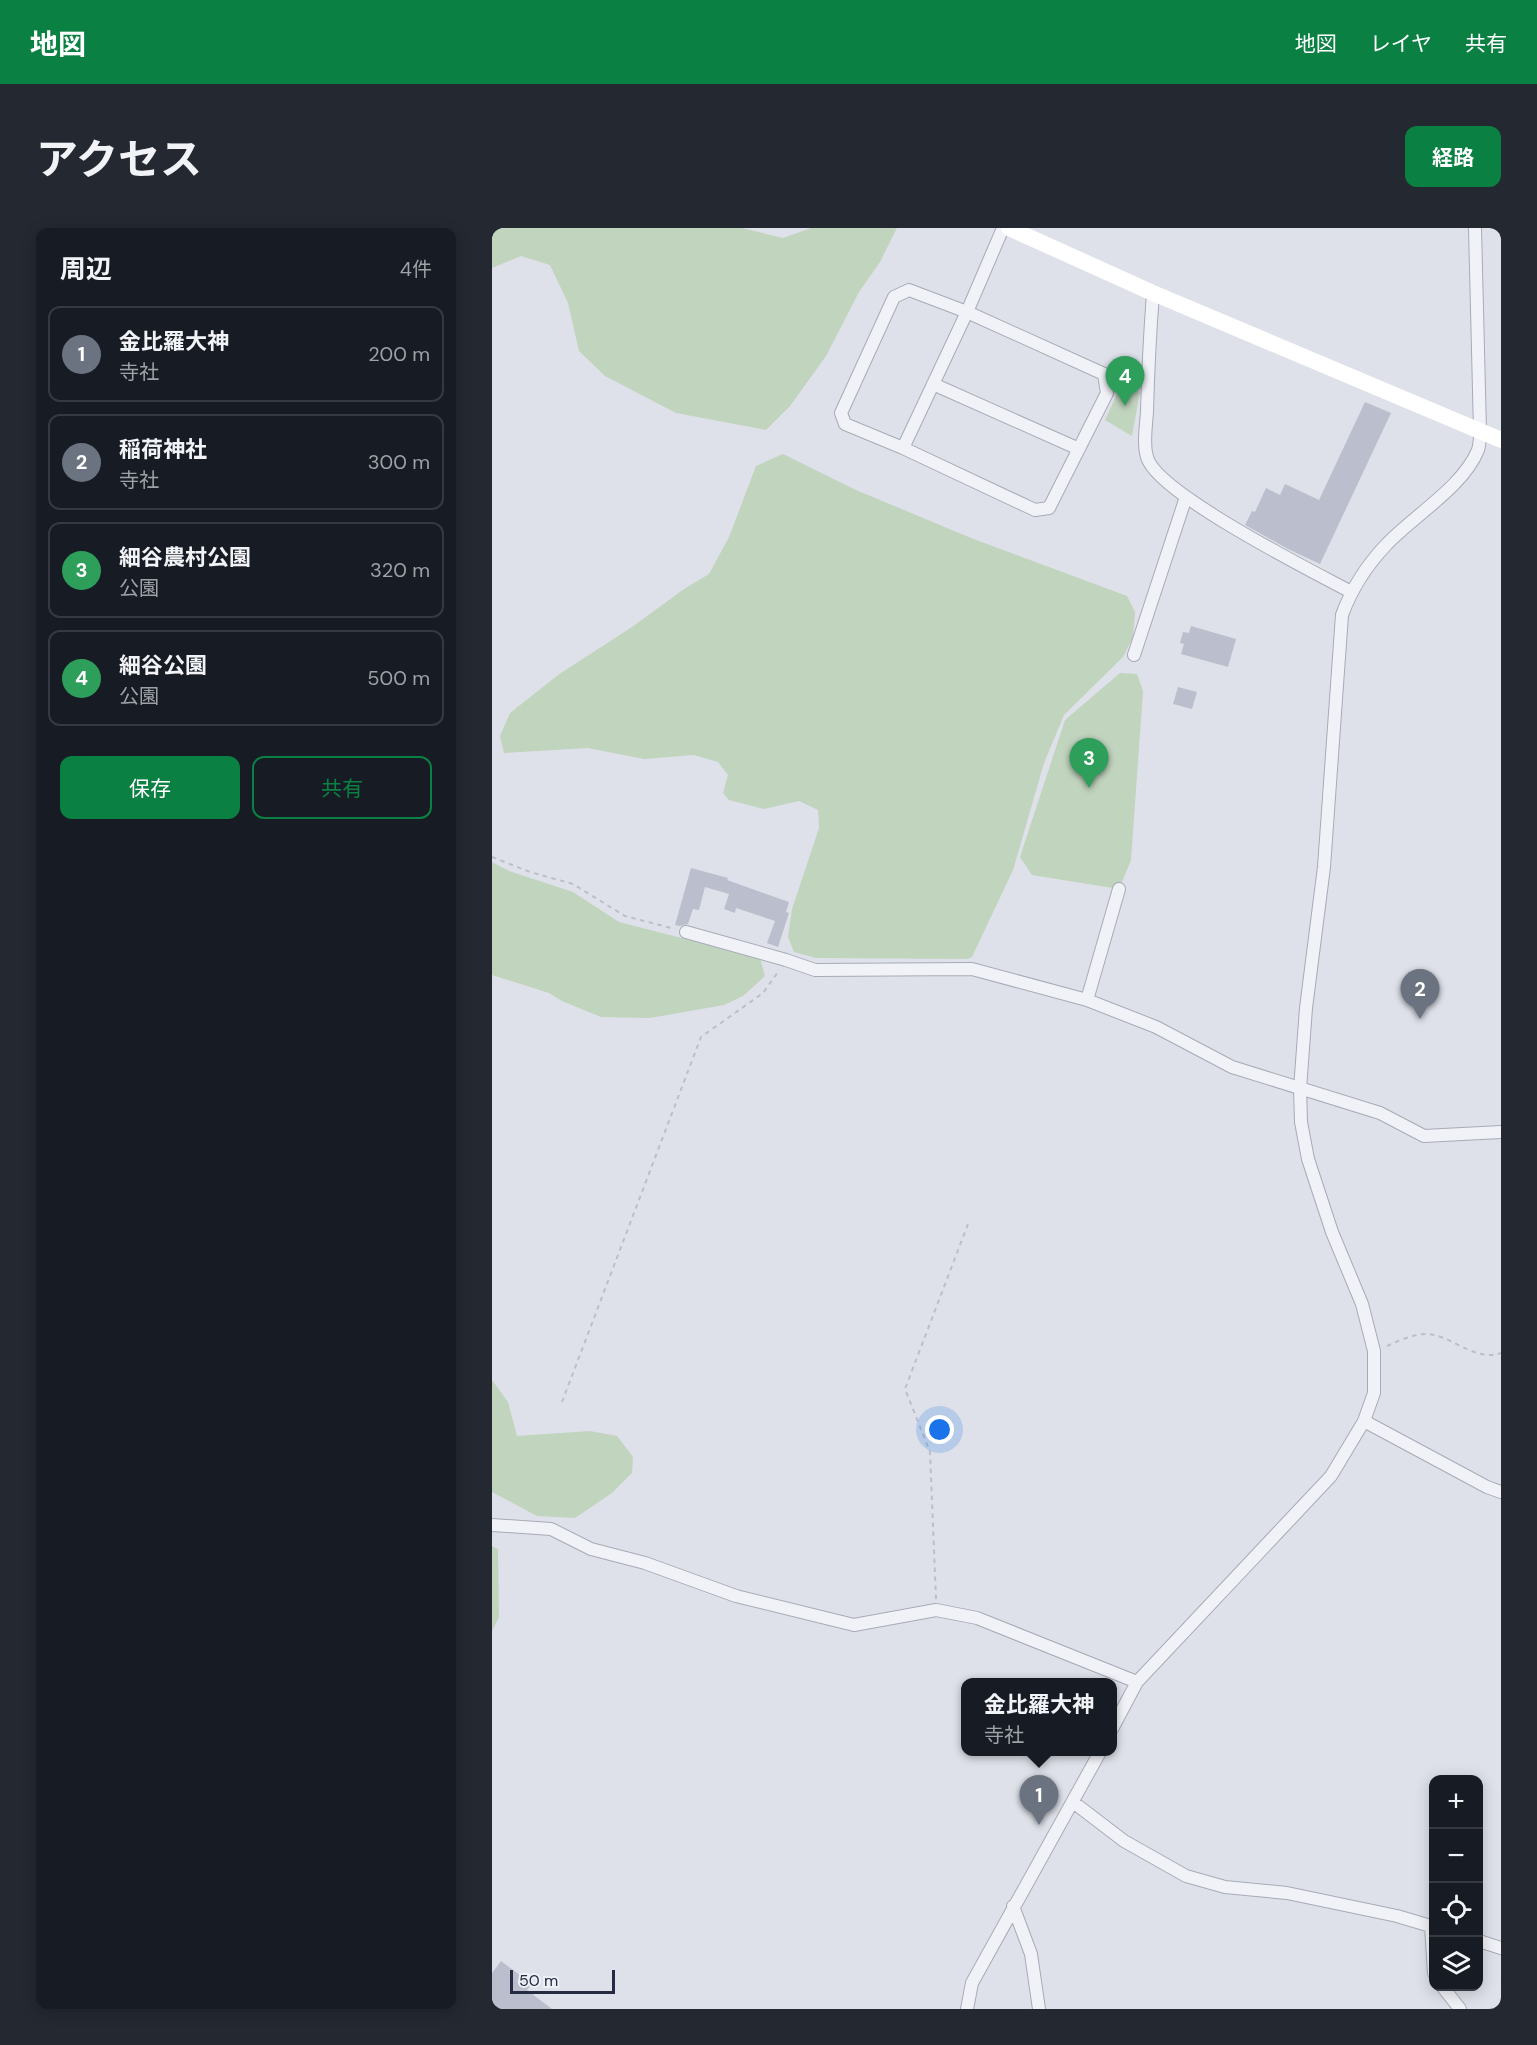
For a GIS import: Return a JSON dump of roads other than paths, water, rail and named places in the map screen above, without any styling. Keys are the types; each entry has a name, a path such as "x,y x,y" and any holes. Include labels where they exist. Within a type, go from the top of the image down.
{"street":[{"path":"903,448 967,312 1003,228"},
{"path":"1009,228 1153,293 1501,440"},
{"path":"1117,1721 1137,1682 1331,1476 1364,1421 1374,1393 1374,1351 1362,1304 1332,1232 1308,1159 1301,1122 1300,1089 1306,1008 1324,867 1342,615 1361,575 1387,544 1435,502 1466,470 1479,448 1475,228"},
{"path":"909,290 967,312 1104,374 1107,393 1049,508 1035,510 903,448 845,424 842,413 894,297 909,290"},
{"path":"1153,293 1147,459 1161,477 1186,497 1250,538 1351,592"},
{"path":"933,384 1079,449"},
{"path":"1134,655 1186,497"},
{"path":"1087,1000 1119,889"},
{"path":"686,932 815,970 972,969 1087,1000 1156,1027 1232,1067 1380,1113 1424,1136 1501,1132"},
{"path":"1364,1421 1487,1487 1501,1492"},
{"path":"492,1525 550,1529 591,1549 645,1563 736,1596 854,1625 936,1610 977,1618 1137,1682"},
{"path":"967,2009 972,1983 1098,1756"},
{"path":"1073,1802 1124,1841 1186,1876 1225,1887 1309,1897 1397,1916 1429,1926"},
{"path":"1013,1906 1031,1953 1039,2009"},
{"path":"1483,1942 1501,1948"},
{"path":"1446,1991 1460,2009"}],"place":[{"name":"細谷公園","path":"1125,406"},
{"name":"細谷農村公園","path":"1089,788"},
{"name":"稲荷神社","path":"1420,1019"},
{"name":"金比羅大神","path":"1039,1825"}]}
